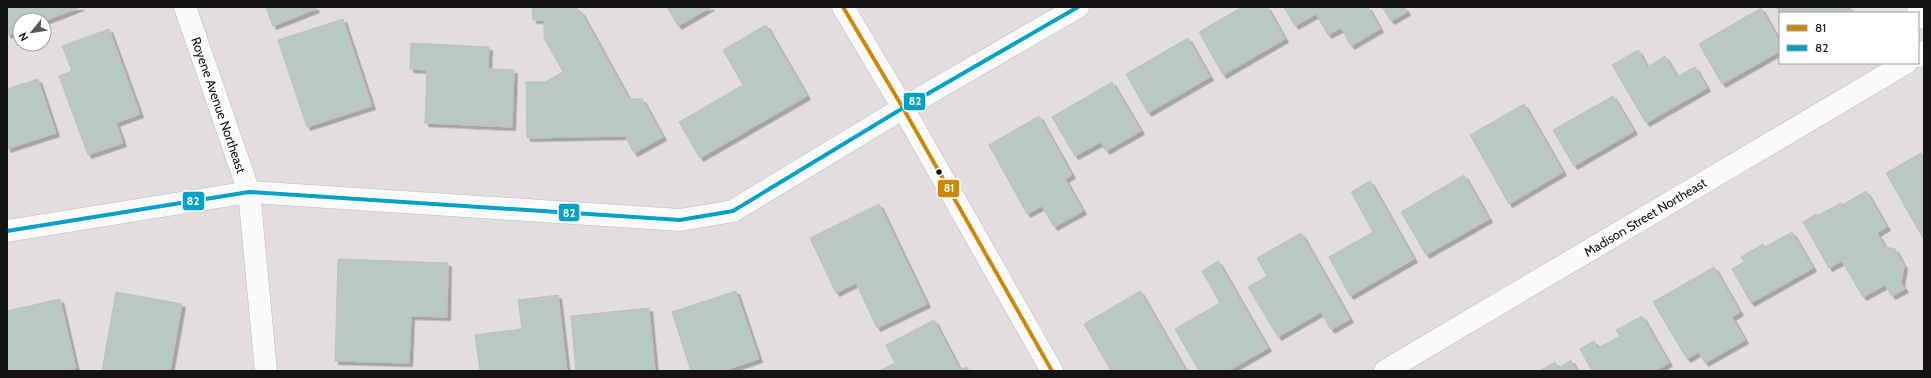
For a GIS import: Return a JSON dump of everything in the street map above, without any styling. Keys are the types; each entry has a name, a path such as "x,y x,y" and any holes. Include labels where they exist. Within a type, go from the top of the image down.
{"street":[{"name":"Royene Avenue Northeast","path":"186,7 249,192 266,371"},
{"path":"843,7 903,108 1052,371"},
{"path":"7,231 249,192 680,220 733,211 903,108 1078,7"},
{"path":"1918,7 1924,18"},
{"name":"Madison Street Northeast","path":"1385,371 1904,64"}],"building":[{"path":"7,7 81,7 52,18 52,12 12,12 12,33 7,35"},
{"path":"266,7 315,7 316,9 273,26"},
{"path":"532,7 575,7 581,12 629,99 642,99 663,137 634,153 625,136 527,138 526,82 545,82 563,72 544,38 544,20 533,20"},
{"path":"667,7 711,7 678,26"},
{"path":"1242,7 1267,7 1285,39 1223,75 1199,32"},
{"path":"1284,7 1368,7 1380,29 1351,46 1341,28 1328,35 1316,14 1295,26"},
{"path":"1382,7 1404,7 1407,12 1391,21"},
{"path":"1776,7 1849,7 1852,12 1779,12"},
{"path":"1761,8 1779,40 1779,52 1722,84 1699,44"},
{"path":"343,19 372,106 307,127 278,40"},
{"path":"766,25 807,96 700,158 679,122 743,85 723,50"},
{"path":"109,29 140,114 116,123 123,143 88,155 59,76 72,71 62,46"},
{"path":"1188,38 1210,77 1148,113 1126,74"},
{"path":"411,43 489,47 488,69 514,70 512,127 425,123 427,70 410,69"},
{"path":"1638,50 1647,67 1665,56 1677,77 1695,67 1707,88 1646,123 1612,65"},
{"path":"38,79 56,133 7,149 7,89"},
{"path":"1112,82 1141,131 1106,151 1101,142 1075,156 1052,117"},
{"path":"1613,96 1634,131 1574,166 1553,130"},
{"path":"1524,104 1563,172 1509,204 1470,135"},
{"path":"1039,116 1072,175 1065,179 1083,211 1054,227 1042,206 1027,214 989,145"},
{"path":"1921,153 1924,159 1924,240 1886,173"},
{"path":"1464,175 1489,219 1426,255 1401,212"},
{"path":"1370,181 1414,259 1350,296 1329,257 1373,232 1351,192"},
{"path":"1866,191 1887,227 1877,233 1885,247 1895,249 1904,266 1901,283 1905,289 1892,296 1885,285 1863,297 1842,261 1829,268 1803,222 1816,214 1817,216 1841,203 1842,205"},
{"path":"879,204 927,304 877,328 856,283 836,293 810,238"},
{"path":"1792,232 1813,268 1751,303 1732,269 1744,262 1741,257 1763,244 1765,247"},
{"path":"1301,233 1350,319 1331,330 1321,312 1278,337 1248,287 1267,276 1257,258"},
{"path":"338,259 448,263 447,317 411,316 409,363 335,361"},
{"path":"1218,261 1268,348 1228,371 1199,371 1175,329 1220,303 1202,271"},
{"path":"1714,267 1740,312 1732,317 1745,340 1705,363 1699,352 1687,359 1653,302"},
{"path":"736,291 759,359 723,371 691,371 672,312"},
{"path":"1140,291 1186,371 1111,371 1084,324"},
{"path":"116,292 182,304 170,371 102,371"},
{"path":"558,295 567,371 480,371 475,335 522,329 518,300"},
{"path":"60,299 76,368 62,371 7,371 7,311"},
{"path":"649,308 655,371 576,371 571,316"},
{"path":"1642,316 1669,363 1655,371 1592,371 1580,349 1594,341 1598,348 1620,336 1616,330"},
{"path":"934,320 960,370 967,367 969,371 879,371 895,363 886,345"},
{"path":"1571,360 1577,371 1539,371 1555,362 1558,368"}],"transit line":[{"name":"81","path":"843,7 903,108 1052,371"},
{"name":"82","path":"7,231 249,192 680,220 733,211 903,108 1078,7"}]}
